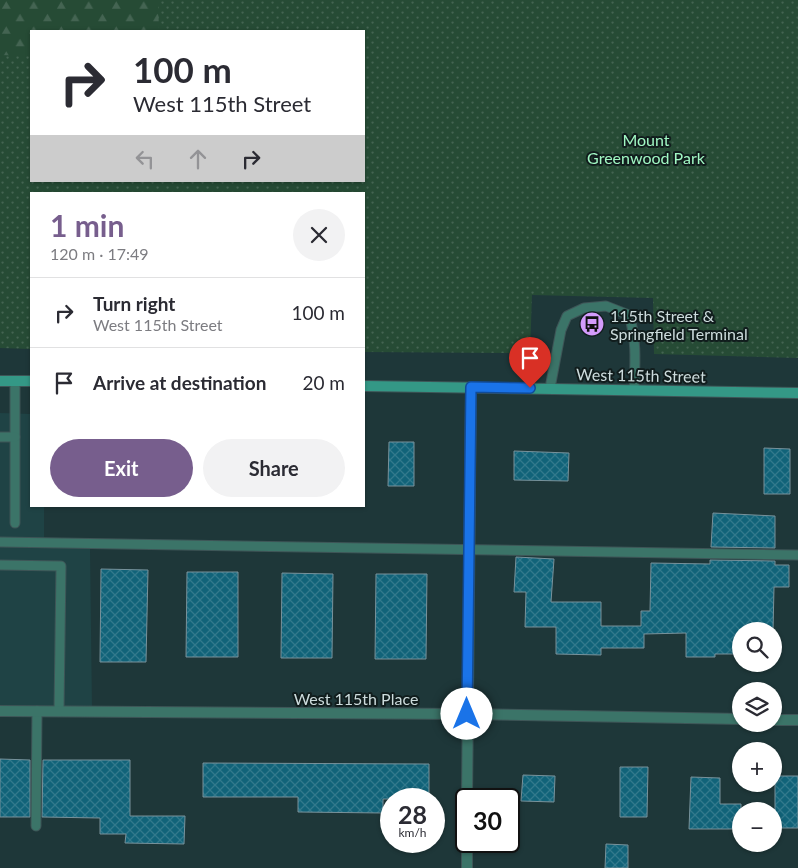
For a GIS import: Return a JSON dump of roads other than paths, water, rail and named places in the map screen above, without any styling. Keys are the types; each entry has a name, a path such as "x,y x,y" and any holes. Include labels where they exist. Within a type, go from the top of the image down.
{"street":[{"path":"0,380 30,381"},
{"name":"West 115th Street","path":"365,386 798,393"},
{"path":"467,788 471,387"},
{"name":"West 115th Place","path":"0,711 467,714 732,719"},
{"path":"782,720 798,720"},
{"path":"466,868 467,853"}],"lane":[{"path":"550,388 561,330 567,316 584,308 606,306 629,315 634,331 636,353 634,390"},
{"path":"15,381 15,523"},
{"path":"0,436 15,437"},
{"path":"0,542 798,555"},
{"path":"0,566 61,566 59,712"},
{"path":"36,826 37,711"}],"place":[{"name":"115th Street & Springfield Terminal","path":"592,324"}],"park label":[{"name":"Mount Greenwood Park","path":"646,148"}]}
